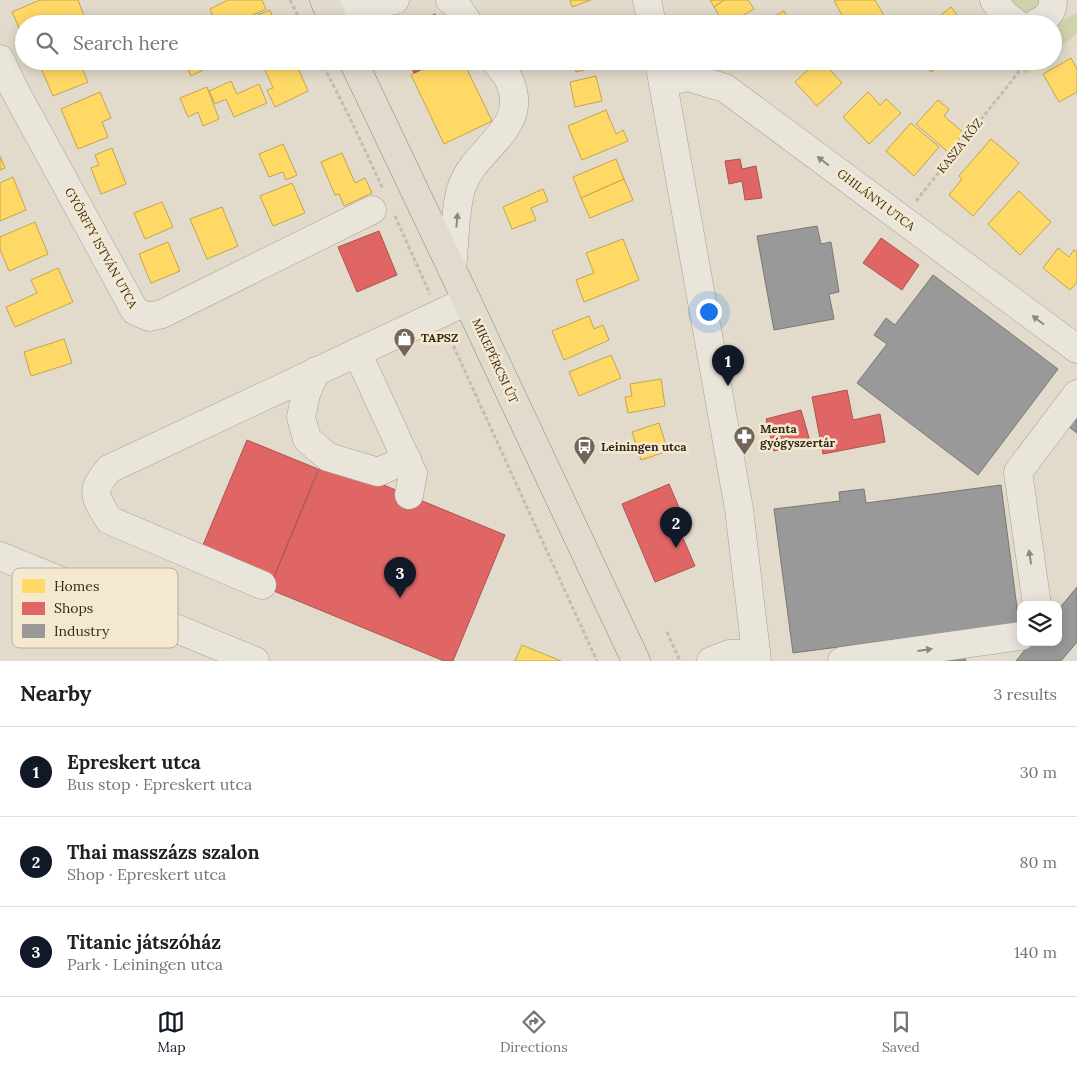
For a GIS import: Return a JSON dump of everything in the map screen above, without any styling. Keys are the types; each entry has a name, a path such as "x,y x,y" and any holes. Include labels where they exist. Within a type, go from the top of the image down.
{"main road":[{"path":"324,0 331,15"},
{"name":"MIKEPÉRCSI ÚT","path":"357,70 636,661"}],"street":[{"path":"350,10 395,0"},
{"path":"450,0 454,2 463,15"},
{"path":"647,0 650,15"},
{"path":"994,0 1005,15"},
{"path":"1049,15 1053,0"},
{"name":"GYÖRFFY ISTVÁN UTCA","path":"0,59 7,92 134,311 149,317 162,314 383,204"},
{"path":"452,269 462,188 473,166 509,125 515,102 509,80 502,70"},
{"path":"662,72 739,509 757,657 728,654 711,661"},
{"name":"GHILÁNYI UTCA","path":"662,72 688,77 725,88 1077,350"},
{"path":"262,585 109,520 97,500 97,484 109,469 467,301"},
{"path":"358,352 413,474 409,496"},
{"path":"316,371 306,394 301,417 307,439 328,457 378,472 407,459"},
{"path":"1037,601 1018,472 1077,394"},
{"path":"0,556 29,568"},
{"path":"178,629 255,661"},
{"path":"842,661 1017,637"}],"path":[{"path":"290,0 298,15"},
{"path":"326,70 349,116 383,204 439,314 597,661"},
{"name":"KASZA KÖZ","path":"902,220 1020,70"},
{"path":"667,632 680,661"}],"green space":[{"path":"1005,0 1041,0 1040,7 1030,15 1023,14"},
{"path":"1077,13 1077,34 1062,45 1062,20"},
{"path":"1022,70 1030,70 1025,74"}],"building: Homes":[{"path":"40,0 78,0 84,15 15,15 15,19 12,12"},
{"path":"228,0 262,0 266,9 253,15 212,15 210,9"},
{"path":"570,0 591,0 572,7"},
{"path":"710,0 724,0 714,7"},
{"path":"724,0 748,0 754,9 744,15 719,15 714,7"},
{"path":"875,0 884,15 842,15 834,1"},
{"path":"951,7 957,15 941,15"},
{"path":"270,10 272,15 258,15"},
{"path":"784,11 786,15 777,15"},
{"path":"1071,58 1077,69 1077,92 1059,102 1043,74 1050,70 1062,70 1062,63"},
{"path":"42,70 83,70 88,82 53,96"},
{"path":"188,70 203,70 191,76"},
{"path":"265,70 299,70 308,91 275,107 267,90 273,88"},
{"path":"421,70 467,70 492,121 444,144 411,75"},
{"path":"808,70 830,70 842,83 817,106 795,82"},
{"path":"596,76 602,101 575,107 570,82"},
{"path":"231,81 237,94 259,84 267,103 234,117 226,99 215,104 209,91"},
{"path":"207,87 219,119 203,126 198,112 188,117 180,98"},
{"path":"100,92 111,118 102,122 108,137 78,149 61,109"},
{"path":"868,92 880,105 886,99 901,113 869,144 843,117"},
{"path":"938,100 949,109 944,116 964,133 948,152 916,124"},
{"path":"606,110 616,134 623,130 628,141 582,160 568,126"},
{"path":"911,123 939,147 914,176 886,151"},
{"path":"991,139 1019,163 973,216 949,195 962,179 959,176"},
{"path":"283,144 297,175 286,180 283,172 269,177 259,154"},
{"path":"112,148 126,184 101,194 91,168 99,165 95,155"},
{"path":"342,153 355,183 365,178 372,193 344,206 339,194 335,195 321,162"},
{"path":"0,156 5,168 0,170"},
{"path":"616,159 624,179 581,198 573,177"},
{"path":"13,177 26,210 0,221 0,183"},
{"path":"624,179 633,200 590,218 581,198"},
{"path":"292,183 305,213 273,226 260,196"},
{"path":"543,189 548,201 531,208 536,220 512,229 503,207"},
{"path":"1019,191 1051,222 1020,255 988,224"},
{"path":"162,202 173,227 145,239 134,213"},
{"path":"222,207 238,246 207,259 190,219"},
{"path":"35,222 48,254 9,271 0,249 0,237"},
{"path":"623,239 639,280 584,302 576,280 594,273 586,253"},
{"path":"168,242 180,271 151,283 139,254"},
{"path":"1058,248 1069,257 1074,250 1077,252 1077,282 1070,290 1043,268"},
{"path":"58,268 73,302 15,327 6,307 37,293 31,280"},
{"path":"589,316 594,329 603,325 609,340 564,360 552,331"},
{"path":"64,339 72,363 31,376 24,352"},
{"path":"611,355 621,378 579,396 569,372"},
{"path":"661,379 665,406 628,413 625,397 632,396 630,384"},
{"path":"659,423 668,451 641,460 632,432"},
{"path":"522,645 561,661 515,661"}],"building: Shops":[{"path":"740,159 742,169 756,166 762,198 745,200 742,181 729,184 725,161"},
{"path":"379,231 397,275 357,292 338,247"},
{"path":"881,238 919,265 902,290 863,263"},
{"path":"847,390 853,420 880,414 885,442 823,454 812,397"},
{"path":"801,410 810,441 774,451 766,419"},
{"path":"247,440 318,469 272,582 200,552"},
{"path":"323,460 505,535 453,661 444,661 269,589"},
{"path":"669,484 684,519 676,522 695,566 655,582 622,504"}],"building: Industry":[{"path":"817,226 821,244 831,242 839,292 829,294 834,319 774,330 757,236"},
{"path":"933,275 1058,369 978,475 857,383 887,344 874,335 886,318 895,325"},
{"path":"1077,409 1077,433 1065,424"},
{"path":"1001,485 1017,608 1017,623 793,653 774,509 840,501 839,492 864,489 866,503"},
{"path":"1077,587 1077,642 1061,661 1016,661 1028,646 1062,646 1062,605"},
{"path":"963,653 966,661 942,661"}],"place":[{"name":"TAPSZ","path":"405,357"},
{"name":"Epreskert utca","path":"728,386"},
{"name":"Menta gyógyszertár","path":"744,455"},
{"name":"Leiningen utca","path":"585,466"},
{"name":"Thai masszázs szalon","path":"676,548"},
{"name":"Titanic játszóház","path":"400,598"}]}
